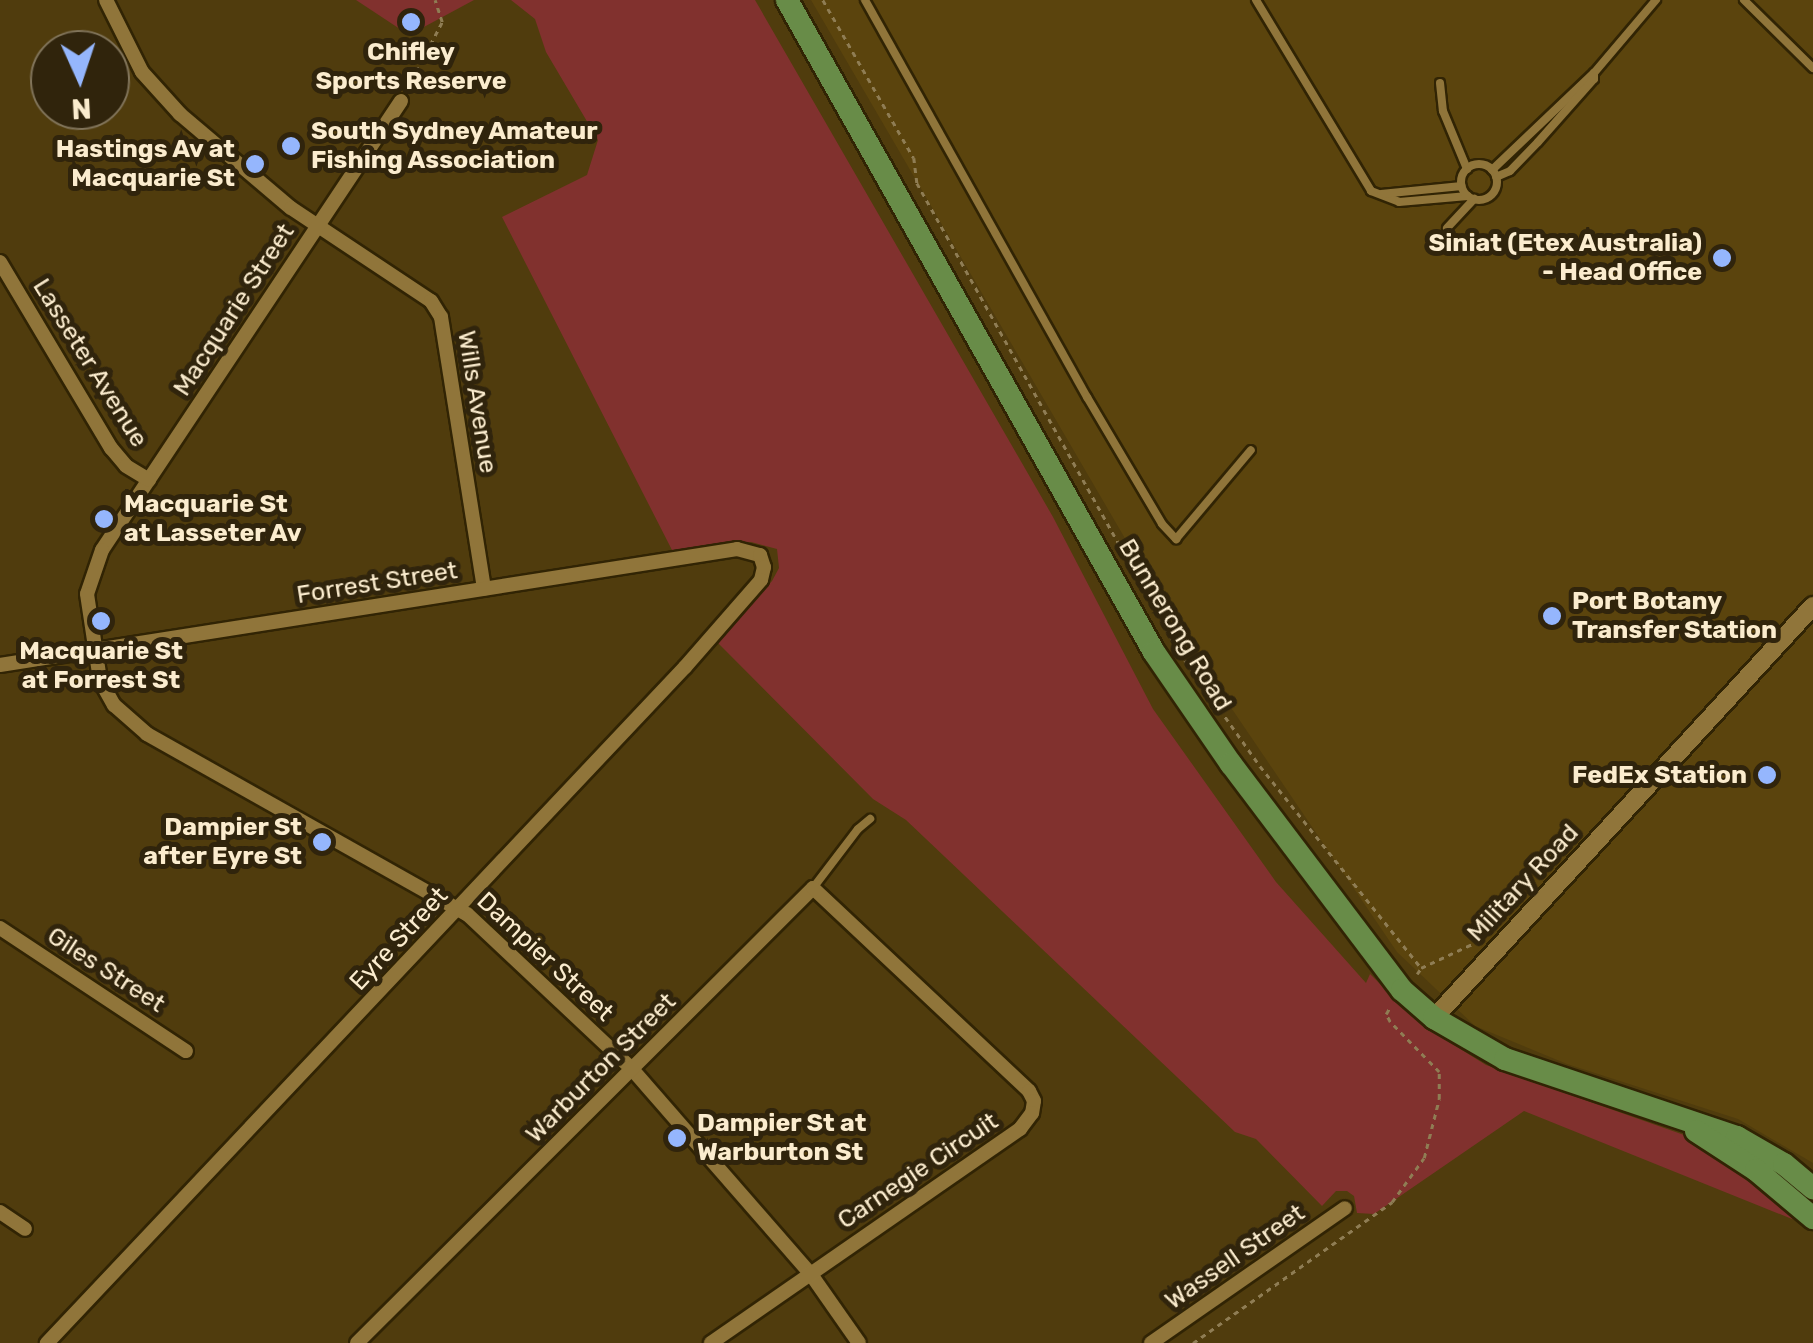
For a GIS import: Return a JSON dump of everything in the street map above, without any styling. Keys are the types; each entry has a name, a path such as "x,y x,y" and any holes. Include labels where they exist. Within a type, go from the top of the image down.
{"main road":[{"name":"Bunnerong Road","path":"787,0 1154,652 1222,751 1402,990 1434,1018 1505,1059 1737,1137 1809,1182"},
{"name":"Bunnerong Road","path":"1676,1117 1756,1170 1813,1218"}],"street":[{"name":"Wills Avenue","path":"106,0 142,72 180,114 317,225 431,301 441,317 484,589"},
{"name":"Macquarie Street","path":"94,652 87,606 91,573 401,100"},
{"name":"Lasseter Avenue","path":"0,262 111,448 126,466 149,480"},
{"name":"Forrest Street","path":"0,665 737,550 760,555"},
{"name":"Eyre Street","path":"47,1343 459,908 761,580 764,567 760,555"},
{"name":"Military Road","path":"1434,1018 1813,606"},
{"name":"Dampier Street","path":"94,652 100,680 114,705 146,734 459,908 631,1068 810,1273 859,1343"},
{"name":"Warburton Street","path":"357,1343 813,888"},
{"name":"Carnegie Circuit","path":"711,1343 1020,1128 1034,1102 1029,1091 813,888"},
{"name":"Giles Street","path":"0,928 186,1051"},
{"name":"Wassell Street","path":"1151,1343 1345,1208"},
{"path":"0,1212 25,1229"}],"lane":[{"path":"865,0 1088,398 1162,524 1176,539 1251,450"},
{"path":"1256,0 1363,180 1381,194 1399,202 1492,195 1494,173"},
{"path":"1467,169 1480,164 1494,173 1510,171 1594,79 1594,73 1656,0"},
{"path":"1744,0 1813,68"},
{"path":"1440,83 1443,111 1467,169 1462,186"},
{"path":"1381,194 1462,186"},
{"path":"1462,186 1471,197"},
{"path":"1447,228 1471,197"},
{"name":"Warburton Street","path":"813,888 858,828 870,820"}],"path":[{"path":"401,100 442,22 435,0"},
{"path":"823,0 914,158 917,184 1182,655 1260,766 1420,968 1386,1014 1434,1064 1441,1083 1433,1132 1410,1183 1392,1202 1193,1343"}],"shaded area":[{"name":"Chifley Sports Reserve","path":"356,0 474,0 409,35"},
{"path":"511,0 755,0 1053,517 1153,709 1276,882 1366,983 1370,974 1422,1025 1486,1065 1701,1141 1755,1179 1797,1221 1524,1111 1374,1214 1357,1213 1354,1196 1347,1191 1336,1191 1322,1206 1256,1139 1235,1132 906,820 873,799 718,643 772,581 779,568 777,549 751,542 673,552 502,217 587,175 598,140 546,52 535,19"},
{"path":"811,0 1813,0 1813,1163 1738,1119 1567,1064 1475,1026 1397,952 1179,631"}],"place":[{"name":"Chifley Sports Reserve","path":"411,22"},
{"name":"South Sydney Amateur Fishing Association","path":"291,146"},
{"name":"Hastings Av at Macquarie St","path":"255,164"},
{"name":"Siniat (Etex Australia) - Head Office","path":"1722,258"},
{"name":"Macquarie St at Lasseter Av","path":"104,519"},
{"name":"Port Botany Transfer Station","path":"1552,616"},
{"name":"Macquarie St at Forrest St","path":"101,621"},
{"name":"FedEx Station","path":"1767,775"},
{"name":"Dampier St after Eyre St","path":"322,842"},
{"name":"Dampier St at Warburton St","path":"677,1138"}]}
